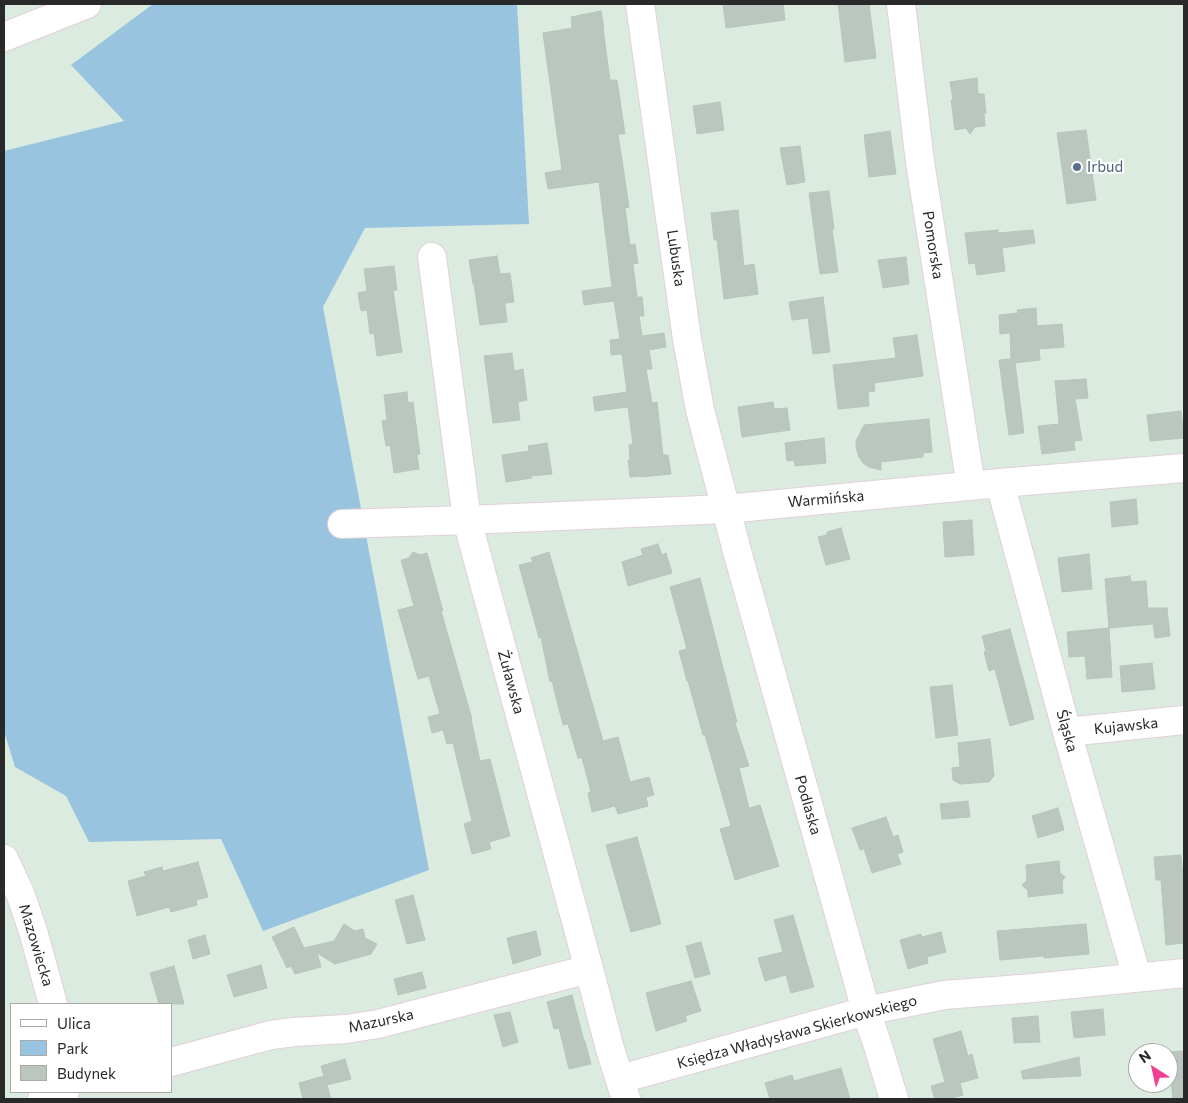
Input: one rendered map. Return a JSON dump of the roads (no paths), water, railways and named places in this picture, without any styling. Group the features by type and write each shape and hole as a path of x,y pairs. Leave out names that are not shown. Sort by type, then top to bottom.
{"street":[{"path":"4,38 86,4"},
{"name":"Lubuska","path":"640,4 688,348 700,410 726,509"},
{"name":"Pomorska","path":"901,4 920,162 971,486"},
{"name":"Żuławska","path":"432,257 467,520 610,1049 623,1089"},
{"name":"Warmińska","path":"342,524 726,509 1184,468"},
{"name":"Śląska","path":"1000,483 1067,732 1137,977"},
{"name":"Podlaska","path":"726,509 866,1011 894,1099"},
{"name":"Kujawska","path":"1067,732 1184,720"},
{"name":"Mazowiecka","path":"4,858 20,893 33,931 53,1003"},
{"name":"Mazurska","path":"172,1062 271,1035 346,1029 378,1024 589,969"},
{"name":"Księdza Władysława Skierkowskiego","path":"623,1089 866,1011 944,995 1184,973"},
{"path":"42,1099 62,1093"}],"place":[{"name":"Irbud","path":"1077,167"}]}
